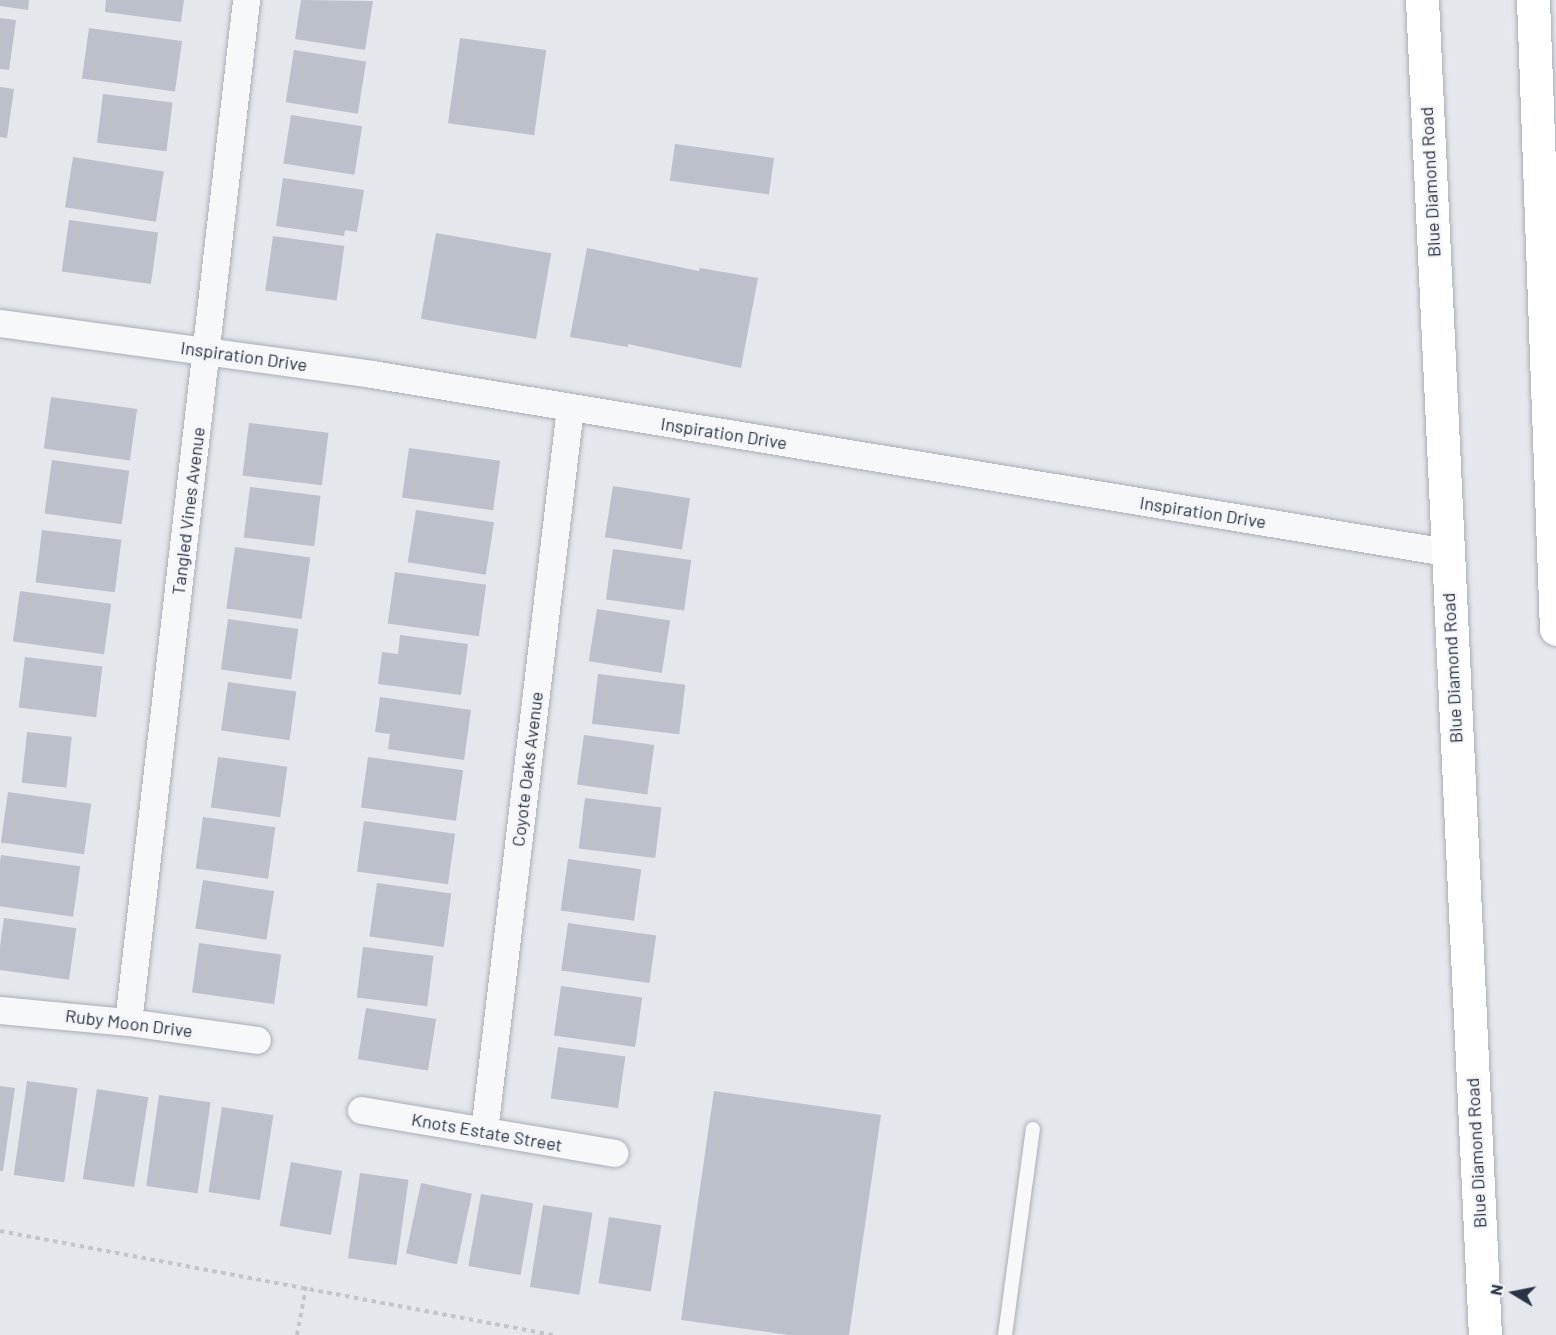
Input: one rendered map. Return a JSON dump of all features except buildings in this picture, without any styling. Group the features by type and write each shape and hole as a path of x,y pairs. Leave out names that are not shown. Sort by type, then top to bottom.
{"highway":[{"name":"Blue Diamond Road","path":"1422,0 1446,552 1485,1335"},
{"path":"1533,0 1556,629"}],"street":[{"name":"Tangled Vines Avenue","path":"128,1022 246,0"},
{"name":"Inspiration Drive","path":"0,323 207,350 1446,552"},
{"name":"Coyote Oaks Avenue","path":"484,1131 570,408"},
{"name":"Ruby Moon Drive","path":"0,1010 128,1022 257,1040"},
{"name":"Knots Estate Street","path":"361,1110 614,1154"}],"lane":[{"path":"1005,1335 1033,1129"}],"path":[{"path":"0,1231 553,1335"},
{"path":"297,1335 306,1287"}]}
